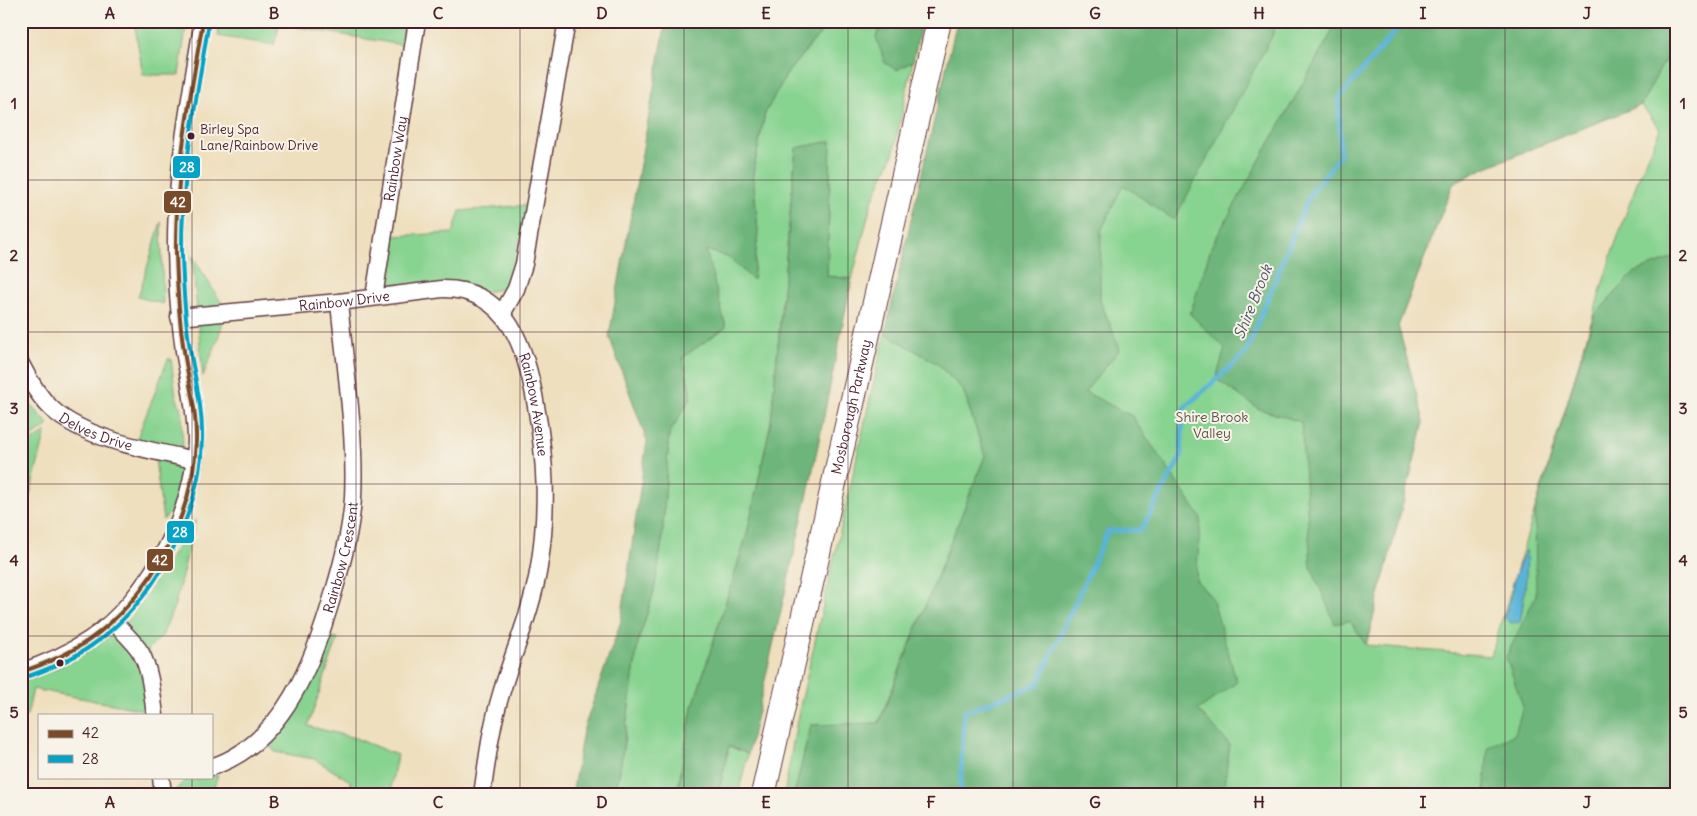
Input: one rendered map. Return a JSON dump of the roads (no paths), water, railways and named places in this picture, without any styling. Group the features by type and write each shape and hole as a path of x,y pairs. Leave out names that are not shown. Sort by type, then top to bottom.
{"highway":[{"name":"Mosborough Parkway","path":"763,795 939,21"}],"street":[{"path":"21,672 64,655 90,639 112,620 138,592 166,548 180,520 192,479 196,439 179,317 176,282 176,240 178,201 202,21"},
{"path":"502,314 516,289 524,264 567,21"},
{"name":"Rainbow Way","path":"374,297 416,22"},
{"name":"Rainbow Drive","path":"179,317 338,302 442,288 456,288 469,291 479,296 502,314"},
{"name":"Rainbow Crescent","path":"212,767 238,756 255,743 290,700 304,677 318,645 338,577 348,530 352,501 353,471 352,434 338,302"},
{"name":"Rainbow Avenue","path":"482,795 489,742 501,694 532,598 546,507 542,437 526,356 520,341 502,314"},
{"name":"Delves Drive","path":"21,364 37,390 52,408 72,424 95,434 134,446 195,460"},
{"path":"112,620 129,637 141,653 149,677 155,714"},
{"path":"161,778 163,795"}],"water":[{"path":"1526,550 1526,577 1520,622 1511,623 1504,617 1512,595 1515,575"}],"waterway":[{"name":"Shire Brook","path":"960,795 964,712 1038,684 1108,531 1141,530 1181,457 1183,409 1246,353 1308,198 1340,155 1339,98 1404,21"}],"place":[{"name":"Birley Spa Lane/Rainbow Drive","path":"191,136"}],"park label":[{"name":"Shire Brook Valley","path":"1212,426"}]}
